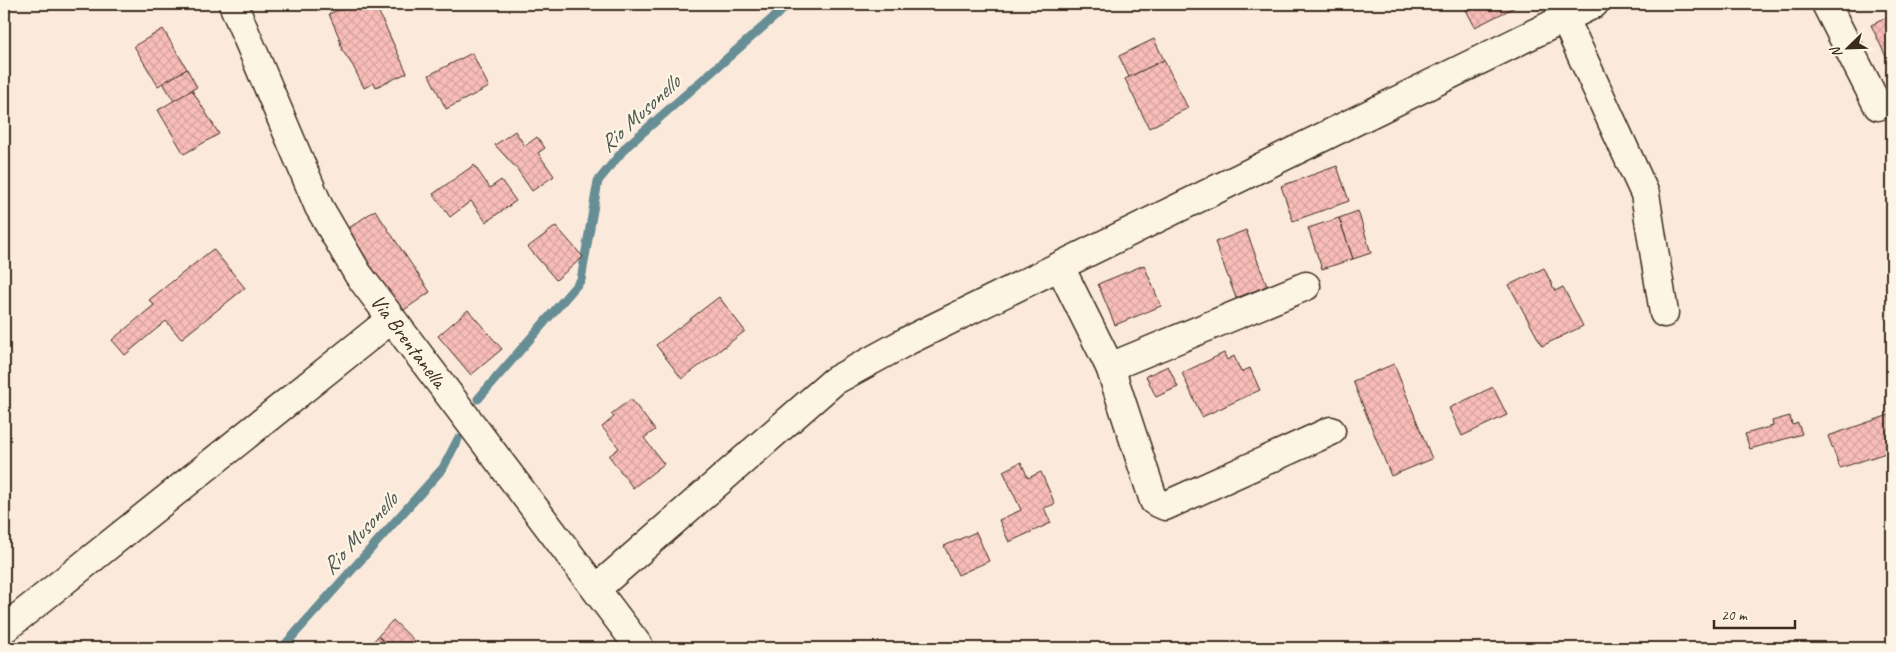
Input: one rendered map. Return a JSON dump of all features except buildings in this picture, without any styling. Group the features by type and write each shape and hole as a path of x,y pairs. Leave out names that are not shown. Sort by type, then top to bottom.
{"street":[{"name":"Via Brentanella","path":"233,4 319,207 358,274 390,320 640,648"},
{"path":"596,589 834,381 909,340 1594,4"},
{"path":"1826,4 1878,106"},
{"path":"1565,18 1645,194 1664,313"},
{"path":"1060,267 1110,368 1154,502 1165,506 1331,431"},
{"path":"1110,368 1306,286"},
{"path":"4,629 390,320"}],"waterway":[{"name":"Rio Musonello","path":"478,399 581,280 598,181 626,147 789,4"},
{"name":"Rio Musonello","path":"282,648 443,468 458,439"}]}
